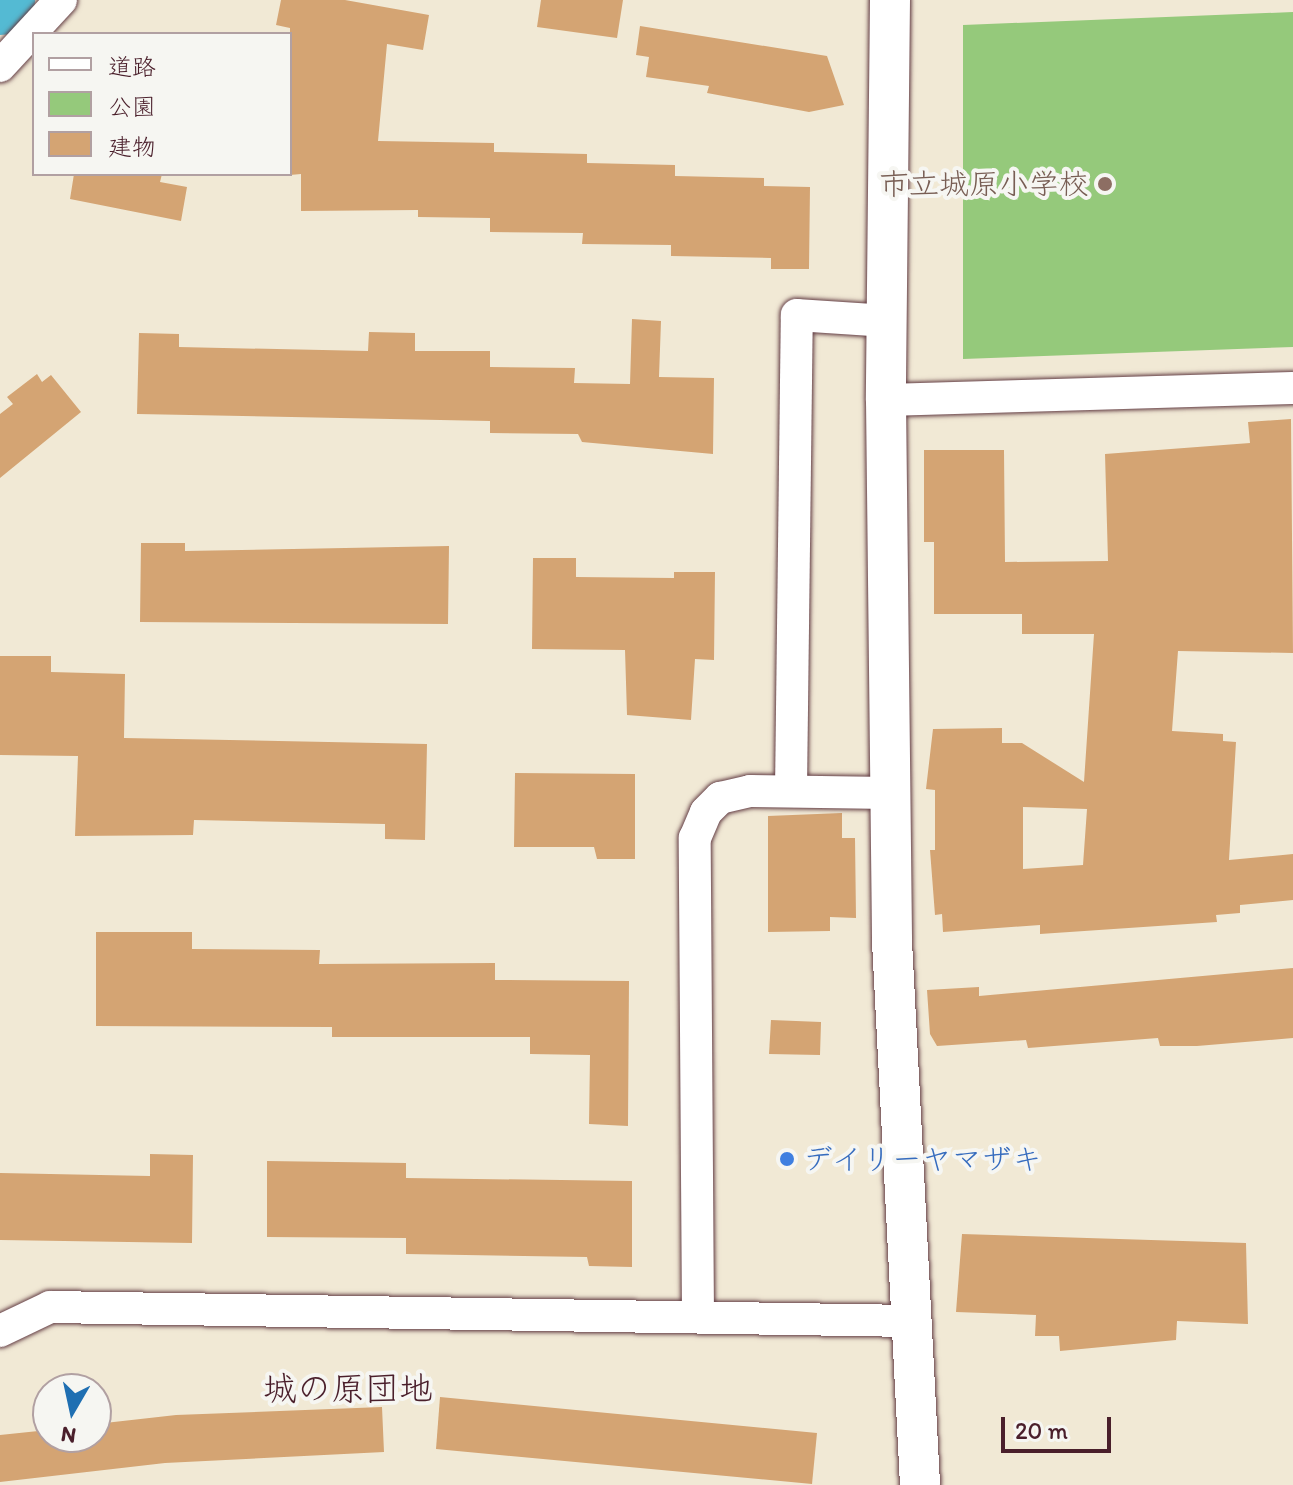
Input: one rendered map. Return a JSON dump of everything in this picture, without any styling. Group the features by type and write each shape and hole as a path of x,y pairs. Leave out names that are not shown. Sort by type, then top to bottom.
{"street":[{"path":"0,66 61,0"},
{"path":"890,0 886,400 892,941 920,1485"},
{"path":"791,791 797,315 887,321"},
{"path":"886,400 1293,388"},
{"path":"698,1317 695,838 706,812 720,798 791,791 890,793"},
{"path":"0,1331 50,1307 913,1321"}],"green space":[{"name":"市立城原小学校","path":"1293,12 1293,347 963,359 963,25"}],"building":[{"path":"281,0 345,0 429,15 423,50 387,44 378,141 494,143 494,152 587,154 587,163 675,165 675,176 764,178 764,186 810,187 809,269 771,269 771,258 671,256 671,245 582,244 583,233 490,232 490,218 418,217 418,210 301,211 301,174 292,175 292,32 290,28 276,25"},
{"path":"541,0 623,0 617,38 537,27"},
{"path":"640,26 827,56 844,105 809,112 707,93 709,86 646,77 649,57 636,55"},
{"path":"74,176 162,176 160,182 187,187 181,221 70,199"},
{"path":"632,319 661,321 659,377 714,378 713,454 582,442 578,434 490,433 490,421 137,414 139,333 179,334 179,347 368,351 369,332 415,333 415,351 490,351 490,367 575,368 574,383 630,384"},
{"path":"37,374 42,382 51,375 81,412 0,478 0,414 13,404 7,397"},
{"path":"1291,419 1293,653 1178,651 1172,731 1223,734 1223,741 1236,742 1229,860 1293,854 1293,900 1240,905 1240,913 1216,915 1217,922 1040,934 1040,925 943,932 942,914 935,915 930,850 935,850 935,790 926,789 933,729 1002,728 1002,743 1022,743 1084,782 1094,634 1022,634 1022,614 934,614 934,542 924,542 924,450 1004,450 1005,562 1108,561 1105,454 1250,443 1248,422","holes":["1023,807 1087,809 1083,865 1023,869"]},
{"path":"141,543 185,543 185,551 449,546 448,624 140,622"},
{"path":"533,558 576,558 576,577 674,578 674,572 715,572 714,660 695,659 691,720 627,715 625,650 532,649"},
{"path":"0,656 51,656 51,672 125,674 124,738 427,744 425,840 385,839 385,824 194,820 193,835 75,836 78,756 0,755"},
{"path":"515,773 635,774 635,859 597,859 594,847 514,847"},
{"path":"842,813 842,838 855,838 856,918 830,917 830,931 768,932 768,816"},
{"path":"96,932 192,932 192,949 320,950 319,964 495,963 495,980 629,981 628,1126 589,1124 590,1055 530,1054 530,1037 332,1037 332,1027 96,1026"},
{"path":"1293,968 1293,1038 1160,1046 1158,1038 1028,1048 1026,1040 937,1046 930,1034 927,990 979,987 979,996"},
{"path":"771,1020 821,1022 820,1055 769,1054"},
{"path":"150,1154 193,1155 192,1243 0,1240 0,1173 150,1176"},
{"path":"267,1161 406,1163 406,1178 632,1181 632,1267 589,1266 587,1257 406,1254 406,1238 267,1237"},
{"path":"962,1234 1246,1243 1248,1324 1177,1321 1176,1340 1060,1351 1059,1336 1035,1336 1036,1315 956,1312"},
{"path":"440,1397 817,1433 812,1484 436,1449"},
{"path":"382,1407 384,1452 165,1463 0,1482 0,1435 32,1432 32,1453 112,1453 112,1422 176,1415"}],"place":[{"name":"市立城原小学校","path":"1105,184"},
{"name":"デイリーヤマザキ","path":"787,1159"}],"district":[{"name":"城の原団地","path":"348,1389"}]}
